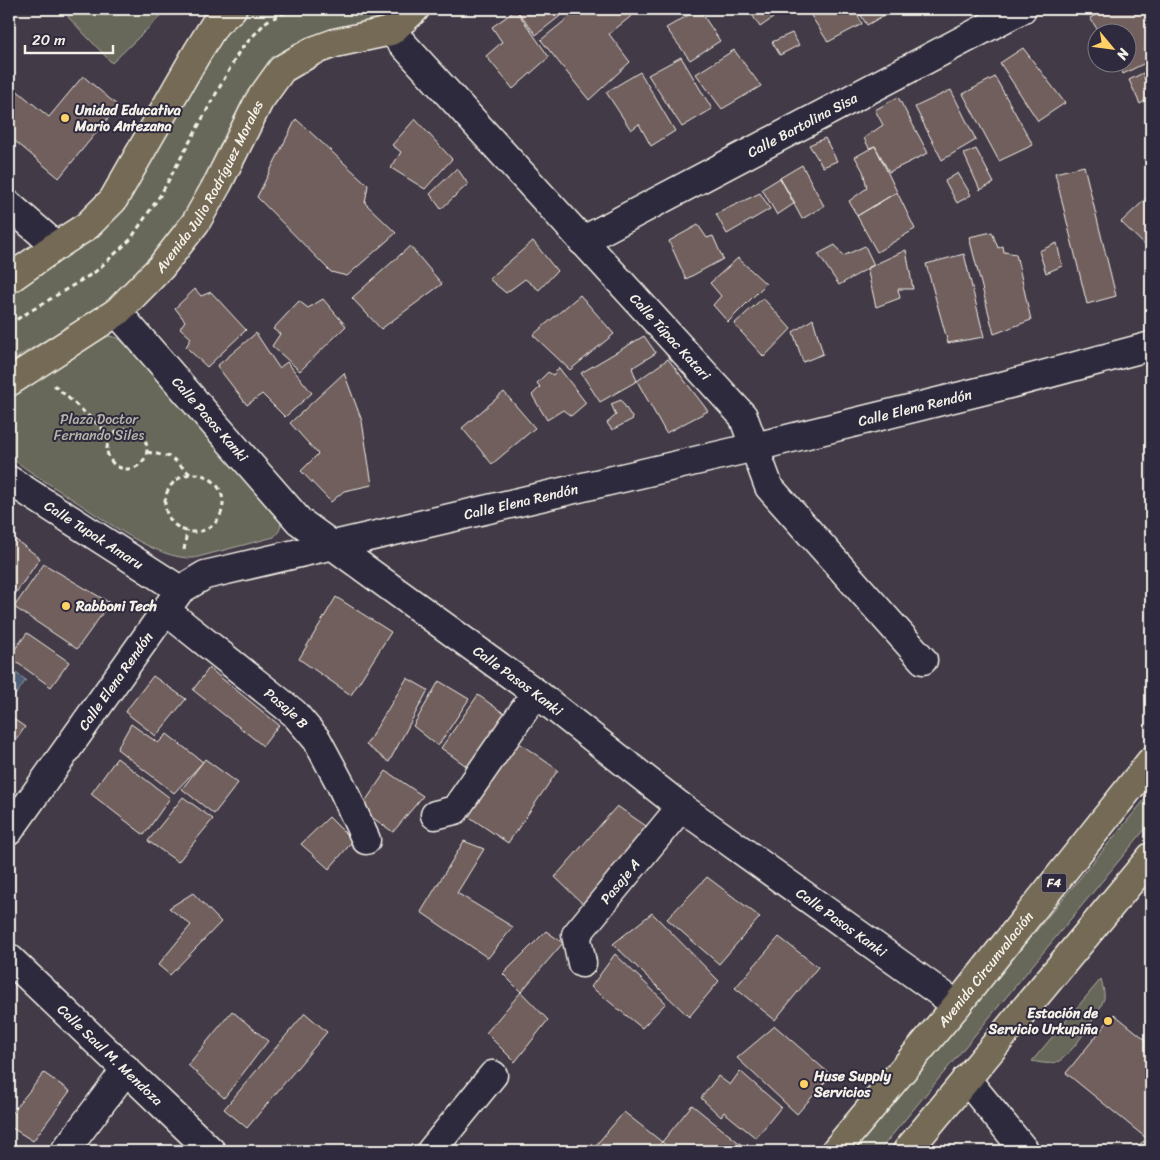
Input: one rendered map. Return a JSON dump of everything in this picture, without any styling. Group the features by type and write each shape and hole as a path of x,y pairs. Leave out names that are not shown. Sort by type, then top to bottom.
{"main road":[{"path":"9,279 87,226 113,200 215,24 232,9"},
{"name":"Avenida Julio Rodríguez Morales","path":"9,382 117,312 161,267 196,222 259,101 282,69 313,51 336,43 390,31 415,9"},
{"name":"Avenida Circunvalación","path":"835,1151 958,1005 1151,761"},
{"path":"907,1151 1151,857"}],"street":[{"name":"Calle Bartolina Sisa","path":"582,242 1022,9"},
{"name":"Calle Túpac Katari","path":"390,31 743,416 769,487 923,660"},
{"path":"9,205 56,246"},
{"name":"Calle Pasos Kanki","path":"117,312 300,521 536,694 681,807 958,1005"},
{"name":"Calle Elena Rendón","path":"9,830 173,600 205,575 755,447 1002,386 1151,346"},
{"name":"Calle Tupak Amaru","path":"9,480 173,600"},
{"name":"Pasaje B","path":"173,600 294,713 318,740 366,840"},
{"path":"435,815 455,810 536,694"},
{"name":"Pasaje A","path":"582,963 576,935 681,807"},
{"name":"Calle Saul M. Mendoza","path":"9,958 211,1151"},
{"path":"65,1151 125,1068"},
{"path":"431,1151 493,1075"},
{"path":"966,1080 1025,1151"}],"path":[{"path":"54,384 111,436"},
{"path":"123,430 136,431 145,440 147,452 142,463 130,470 116,467 108,456 106,449 111,436 123,430"},
{"path":"147,452 171,457 190,474"},
{"path":"190,474 200,474 208,477 220,490 223,498 220,516 206,529 197,532 187,531 178,527 170,520 166,511 165,501 172,483 180,477 190,474"},
{"path":"184,550 187,531"}],"green space":[{"path":"76,9 168,9 112,63 68,17"},
{"path":"253,9 393,9 364,24 304,40 278,57 262,74 178,230 142,272 105,304 9,362 9,292 86,242 232,25"},
{"name":"Plaza Doctor Fernando Siles","path":"109,336 118,338 127,346 276,513 281,525 274,537 194,558 179,557 163,552 131,537 9,456 9,395 99,340"},
{"path":"1151,792 1151,822 879,1151 854,1151"},
{"path":"1101,979 1104,991 1102,1004 1085,1032 1071,1050 1056,1062 1032,1061"}],"water":[{"path":"9,668 26,680 14,697 9,693"}],"building":[{"path":"516,9 569,9 536,35"},
{"path":"579,9 640,9 609,34 630,62 589,100 541,40"},
{"path":"699,9 720,41 690,60 666,28"},
{"path":"758,9 767,9 773,18 760,27 751,13"},
{"path":"813,9 855,9 862,24 828,42 808,11"},
{"path":"857,9 895,9 867,25"},
{"path":"1106,9 1148,9 1151,14 1151,60 1138,66 1138,22 1093,22 1090,18"},
{"path":"516,10 549,57 513,89 486,56 502,42 492,27"},
{"path":"792,33 799,45 780,55 772,42"},
{"path":"1023,48 1065,103 1038,121 1000,63"},
{"path":"734,50 761,86 722,109 696,74"},
{"path":"681,57 712,109 682,127 648,75"},
{"path":"640,72 675,131 651,146 639,124 631,130 606,92"},
{"path":"1143,73 1151,97 1140,104 1129,80"},
{"path":"83,76 118,106 59,178 9,136 9,84 49,117"},
{"path":"995,77 1033,145 999,161 963,94"},
{"path":"951,90 976,140 942,160 915,107"},
{"path":"898,97 928,153 889,172 875,146 869,148 864,138 883,125 875,110"},
{"path":"296,119 368,185 365,203 396,233 347,276 331,272 257,197"},
{"path":"415,119 452,159 425,189 391,168 401,152 392,145"},
{"path":"825,138 837,161 823,167 809,145"},
{"path":"875,146 897,192 857,216 849,201 867,188 863,171 855,157"},
{"path":"976,149 994,183 980,190 964,154"},
{"path":"802,165 824,206 802,219 780,178"},
{"path":"1084,166 1116,296 1087,304 1055,173"},
{"path":"457,168 468,184 441,209 430,194"},
{"path":"958,173 971,195 957,203 945,181"},
{"path":"780,178 795,203 777,215 762,189"},
{"path":"897,192 915,229 877,252 857,216"},
{"path":"760,193 770,209 727,234 716,214"},
{"path":"1151,194 1151,251 1121,222"},
{"path":"698,225 707,238 713,236 723,259 686,279 669,241"},
{"path":"992,232 998,248 1003,246 1004,252 1016,254 1031,320 994,334 969,237"},
{"path":"533,241 557,271 539,290 525,279 506,293 489,279"},
{"path":"1057,243 1062,266 1046,273 1039,251"},
{"path":"835,245 843,256 865,246 874,265 839,285 818,254"},
{"path":"410,246 442,284 381,329 352,298"},
{"path":"906,250 913,289 898,289 900,298 876,307 867,268"},
{"path":"964,254 984,337 948,343 926,264"},
{"path":"738,258 766,284 728,322 713,305 721,296 710,283"},
{"path":"195,289 201,296 211,292 246,330 207,367 186,347 191,338 180,328 185,321 175,308"},
{"path":"580,295 614,334 570,370 533,335"},
{"path":"763,298 791,329 764,357 734,324"},
{"path":"323,299 346,326 300,371 272,346 280,334 273,329 299,301 308,308"},
{"path":"813,319 823,354 803,362 793,332"},
{"path":"256,333 279,368 287,362 312,393 285,417 262,394 247,405 217,366"},
{"path":"644,336 656,353 632,368 637,381 600,402 581,373"},
{"path":"668,359 708,411 666,433 637,381"},
{"path":"559,368 586,403 571,416 563,410 547,420 532,395 540,387 537,383 548,372 553,375"},
{"path":"344,373 362,421 372,485 344,491 331,502 301,471 318,454 290,423"},
{"path":"504,392 535,428 492,464 462,428"},
{"path":"621,400 633,419 612,430 607,423 616,415 611,404"},
{"path":"9,535 40,558 9,603"},
{"path":"44,564 110,603 77,649 14,607"},
{"path":"336,597 391,632 351,695 299,659"},
{"path":"27,633 69,662 51,687 9,657"},
{"path":"209,668 279,725 263,746 193,690"},
{"path":"153,676 186,699 156,736 125,712"},
{"path":"407,678 428,690 389,762 366,745"},
{"path":"439,681 469,699 438,746 413,726"},
{"path":"478,695 509,717 472,770 441,748"},
{"path":"9,716 25,727 9,750"},
{"path":"131,724 158,743 167,734 203,762 174,793 117,749"},
{"path":"515,740 558,770 508,843 465,814"},
{"path":"117,758 170,798 144,835 91,794"},
{"path":"205,759 238,783 214,814 182,789"},
{"path":"386,771 423,796 393,832 360,809"},
{"path":"183,797 213,819 178,862 148,841"},
{"path":"617,806 649,828 585,906 555,877"},
{"path":"329,817 353,841 329,869 301,844"},
{"path":"464,841 484,849 457,893 513,927 488,958 421,912"},
{"path":"707,877 760,917 719,964 667,919"},
{"path":"193,893 221,922 170,975 158,965 191,925 169,908"},
{"path":"652,913 719,981 689,1017 613,944"},
{"path":"546,931 563,943 521,992 503,974"},
{"path":"779,937 818,967 775,1020 735,988"},
{"path":"615,954 666,1003 642,1028 591,987"},
{"path":"521,992 548,1020 515,1062 486,1033"},
{"path":"232,1011 268,1041 224,1098 188,1065"},
{"path":"305,1013 327,1032 247,1128 224,1109"},
{"path":"1114,1014 1151,1044 1151,1142 1066,1073"},
{"path":"775,1026 831,1075 797,1114 737,1058"},
{"path":"740,1071 781,1107 756,1138 724,1112 721,1117 701,1098 718,1076 730,1085"},
{"path":"44,1073 70,1091 33,1141 9,1126 9,1116"},
{"path":"692,1105 748,1150 673,1151 662,1142"},
{"path":"624,1112 662,1142 653,1151 591,1151"},
{"path":"1144,1141 1151,1151 1131,1151"}],"place":[{"name":"Unidad Educativa Mario Antezana","path":"65,118"},
{"name":"Rabboni Tech","path":"66,606"},
{"name":"Estación de Servicio Urkupiña","path":"1108,1021"},
{"name":"Huse Supply Servicios","path":"804,1084"}]}
